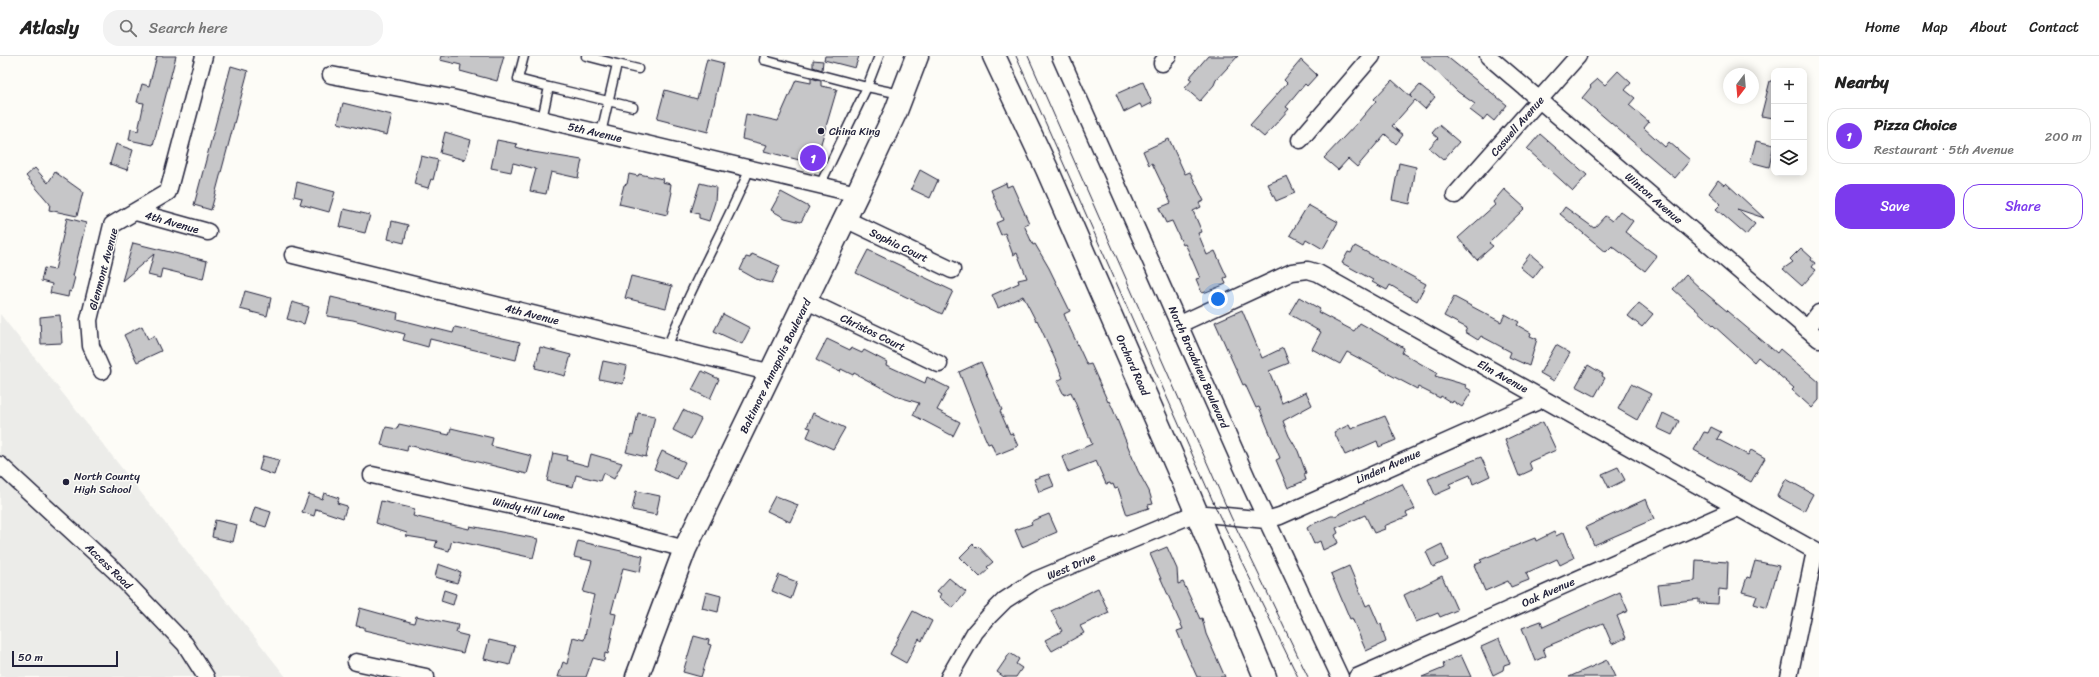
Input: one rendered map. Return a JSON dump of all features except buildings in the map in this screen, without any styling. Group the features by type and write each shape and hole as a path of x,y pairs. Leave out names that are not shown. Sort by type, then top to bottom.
{"main road":[{"name":"Baltimore Annapolis Boulevard","path":"637,677 685,549 807,301 903,94 917,56"},
{"name":"Orchard Road","path":"994,56 1024,117 1196,513 1265,677"}],"street":[{"name":"Glenmont Avenue","path":"102,371 91,346 89,320 112,225 168,192 204,56"},
{"name":"North Broadview Boulevard","path":"1060,56 1266,520 1340,677"},
{"path":"1300,140 1372,56"},
{"name":"Winton Avenue","path":"1488,56 1813,334"},
{"name":"Caswell Avenue","path":"1455,195 1578,56"},
{"name":"5th Avenue","path":"331,75 452,98 857,194"},
{"name":"4th Avenue","path":"136,212 208,232"},
{"name":"Sophia Court","path":"845,219 952,270"},
{"name":"4th Avenue","path":"293,255 772,373"},
{"name":"Elm Avenue","path":"1180,324 1271,280 1300,269 1308,270 1327,277 1817,552"},
{"name":"Christos Court","path":"807,301 939,364"},
{"path":"1813,334 1819,313"},
{"name":"Linden Avenue","path":"1231,517 1266,520 1543,399"},
{"name":"Access Road","path":"0,465 114,570 185,644 206,677"},
{"name":"Windy Hill Lane","path":"372,474 585,522 685,549"},
{"name":"Oak Avenue","path":"1357,677 1738,508"},
{"name":"West Drive","path":"949,677 975,632 1000,605 1036,580 1196,513 1231,517"},
{"path":"1789,677 1817,552"},
{"path":"356,662 426,677"}],"lane":[{"path":"524,56 518,79 633,107"},
{"path":"586,56 638,69"},
{"path":"765,56 764,60 867,87 903,94"},
{"path":"820,185 867,87 879,56"},
{"path":"601,133 617,64"},
{"path":"542,119 549,87"},
{"path":"667,348 679,315 715,246 750,168"}],"shaded area":[{"name":"North County High School","path":"0,314 98,438 286,677 0,677"}],"tram line":[{"path":"1016,56 1219,515 1298,677"},
{"path":"1028,56 1231,517 1308,677"}],"place":[{"name":"China King","path":"821,131"},
{"name":"Pizza Choice","path":"813,158"},
{"name":"North County High School","path":"66,482"}]}
